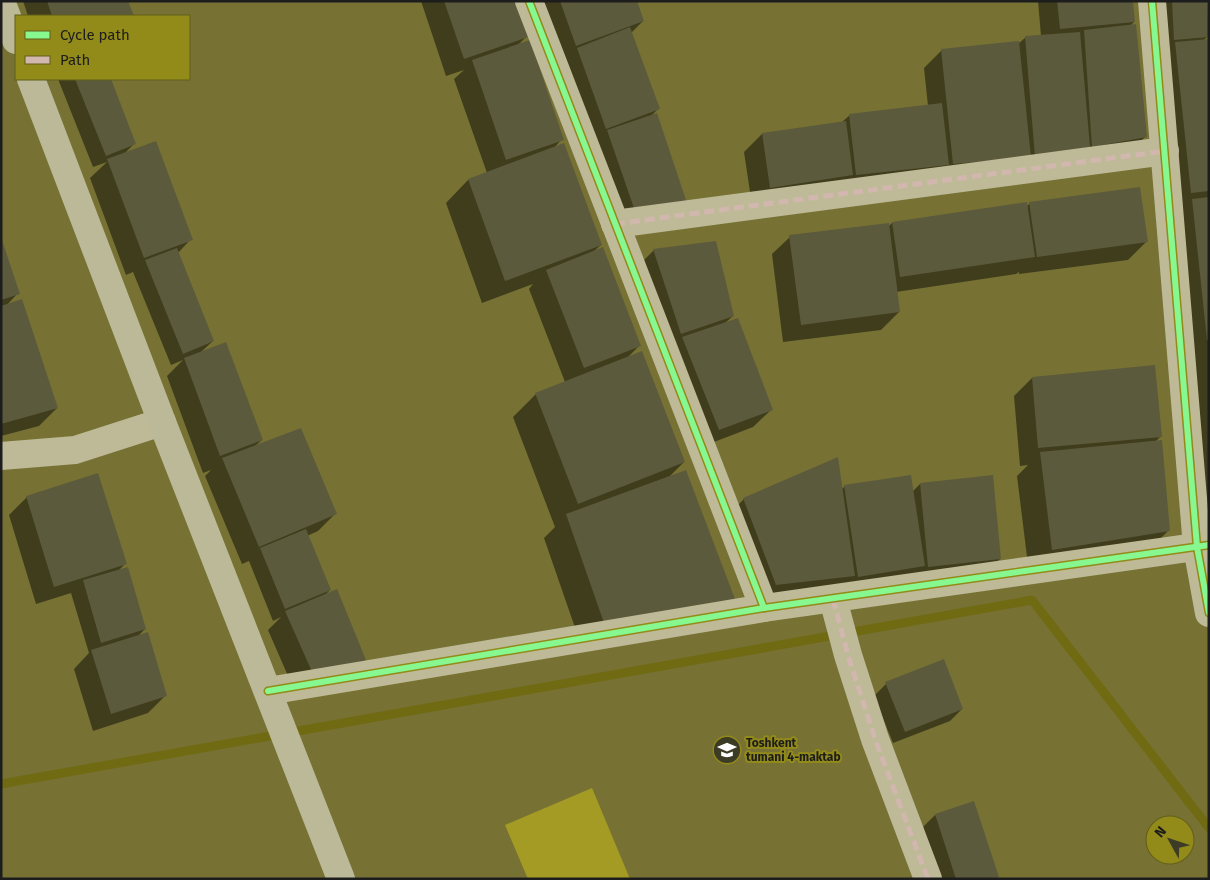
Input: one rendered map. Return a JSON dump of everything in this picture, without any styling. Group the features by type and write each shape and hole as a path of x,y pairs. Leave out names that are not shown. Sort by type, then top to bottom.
{"main road":[{"path":"1,1 15,37"},
{"path":"31,80 162,422 341,879"}],"street":[{"path":"529,1 764,608"},
{"path":"1152,1 1209,613"},
{"path":"615,224 1165,151"},
{"path":"1,456 75,450 162,422"},
{"path":"268,691 764,608 837,610 1203,546"},
{"path":"837,610 848,655 875,738 928,879"}],"shaded area":[{"path":"592,788 630,879 528,879 505,825"}],"building":[{"path":"47,1 128,1 134,15 52,15"},
{"path":"444,1 515,1 528,37 464,59"},
{"path":"560,1 637,1 644,21 576,46"},
{"path":"1057,1 1133,1 1135,22 1060,29"},
{"path":"1172,1 1207,1 1209,37 1174,40"},
{"path":"1136,24 1147,137 1092,147 1084,30"},
{"path":"630,27 660,109 606,129 577,48"},
{"path":"1080,32 1090,147 1035,157 1025,36"},
{"path":"1209,39 1209,191 1191,193 1175,42"},
{"path":"530,40 564,140 506,160 472,60"},
{"path":"1019,41 1031,157 953,164 941,49"},
{"path":"75,80 111,80 136,144 106,156"},
{"path":"942,103 949,165 856,175 849,114"},
{"path":"657,113 689,209 636,214 607,130"},
{"path":"846,121 853,175 770,188 762,133"},
{"path":"156,141 193,240 144,258 107,159"},
{"path":"564,143 602,245 505,281 468,179"},
{"path":"1140,187 1148,242 1037,257 1029,202"},
{"path":"1209,197 1209,340 1207,340 1192,199"},
{"path":"1027,202 1035,257 900,277 892,222"},
{"path":"889,223 900,312 801,325 789,235"},
{"path":"1,237 20,294 1,300"},
{"path":"716,241 734,316 681,334 653,249"},
{"path":"603,247 641,346 584,368 546,270"},
{"path":"177,248 214,341 183,354 145,260"},
{"path":"22,299 58,408 1,424 1,306"},
{"path":"738,318 773,410 719,430 682,337"},
{"path":"226,342 263,440 220,456 184,358"},
{"path":"642,351 685,462 578,504 535,393"},
{"path":"1155,365 1162,437 1038,448 1032,377"},
{"path":"301,428 337,514 259,547 222,458"},
{"path":"1162,440 1170,531 1052,550 1040,452"},
{"path":"838,457 855,576 776,585 743,498"},
{"path":"686,470 735,599 604,623 566,514"},
{"path":"98,473 127,564 54,587 26,496"},
{"path":"911,475 925,566 858,577 844,485"},
{"path":"993,475 1001,559 928,567 920,483"},
{"path":"306,529 331,590 285,609 260,548"},
{"path":"128,567 146,629 101,643 83,580"},
{"path":"337,589 366,660 313,674 285,611"},
{"path":"148,632 167,696 111,714 91,650"},
{"path":"944,659 963,709 905,732 885,682"},
{"path":"974,801 999,877 993,879 956,879 935,814"}],"waterway":[{"path":"1,784 1032,600 1209,828"}],"marked path":[{"path":"615,224 1165,151"},
{"path":"833,599 848,655 875,739 928,879"}],"cycle path":[{"path":"529,1 764,608"},
{"path":"1152,1 1197,547 1209,613"},
{"path":"268,691 764,608 1209,545"}],"place":[{"name":"Toshkent tumani 4-maktab","path":"727,750"}]}
